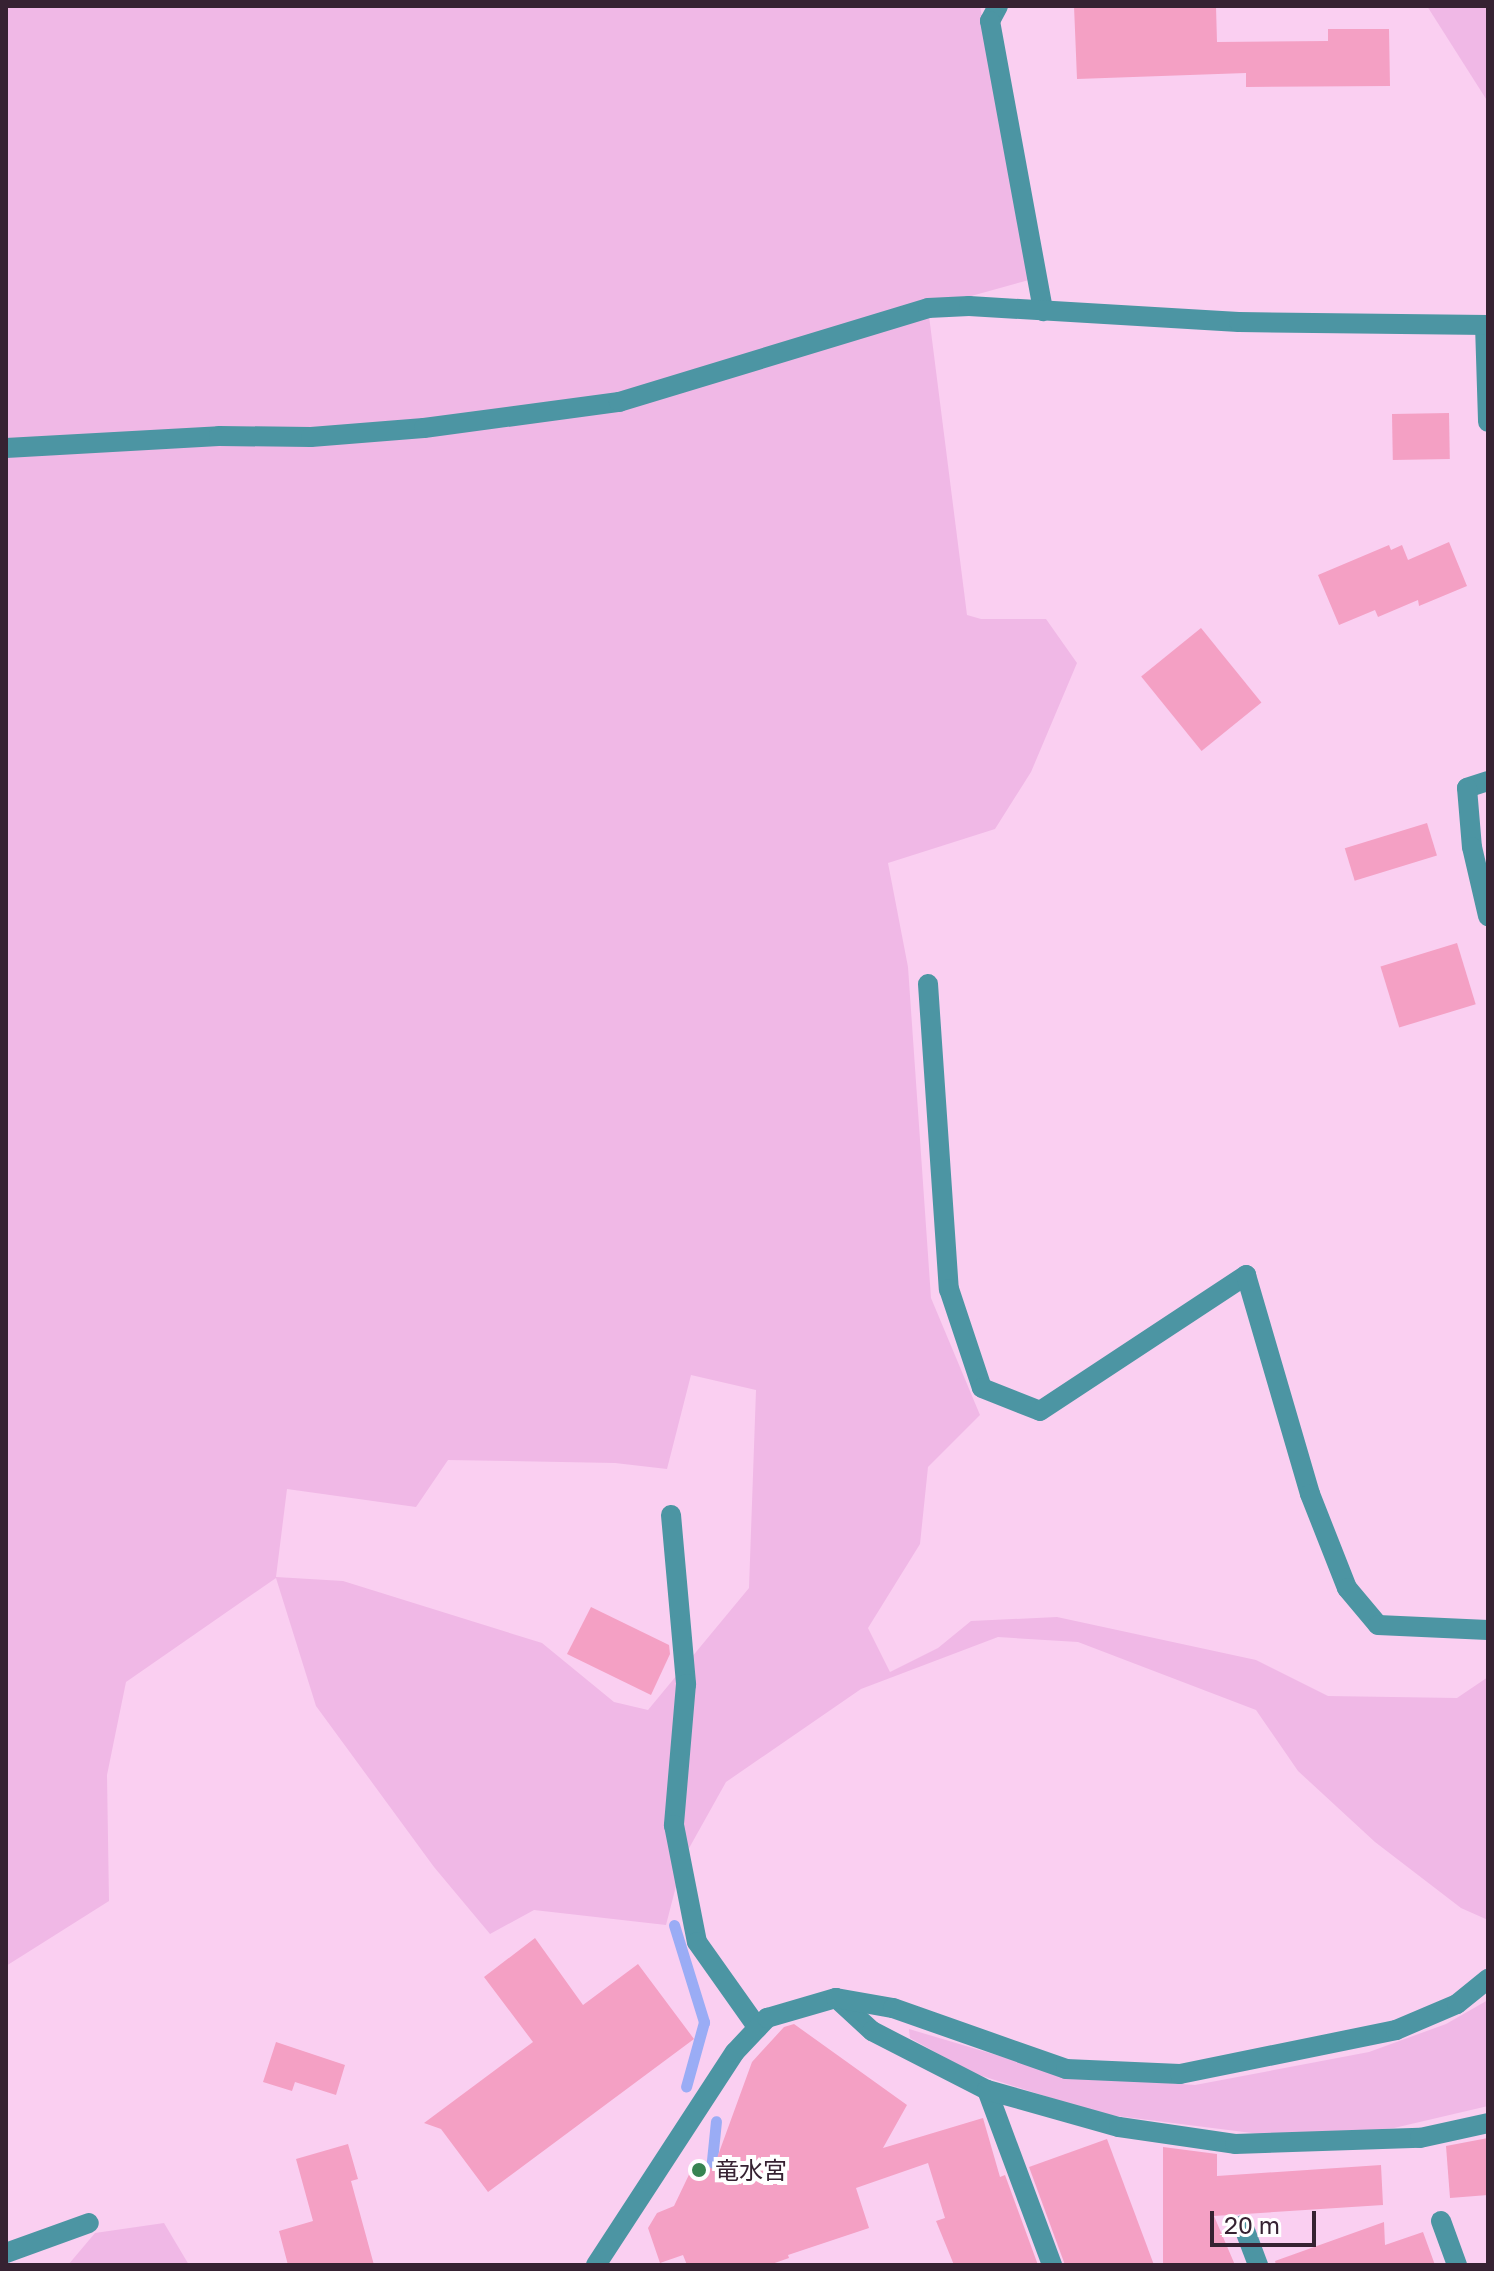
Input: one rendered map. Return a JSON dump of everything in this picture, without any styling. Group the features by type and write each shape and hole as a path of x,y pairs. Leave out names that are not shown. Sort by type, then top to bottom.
{"street":[{"path":"998,6 990,21 1043,311"},
{"path":"6,448 219,436 311,437 452,425 619,402 928,308 1239,322 1487,325 1488,422"},
{"path":"1488,781 1467,788 1472,847 1488,916"},
{"path":"928,984 949,1289 982,1388 1040,1411 1246,1275 1310,1494 1347,1588 1378,1625 1488,1630"},
{"path":"671,1515 686,1684 674,1825 697,1942 758,2028"},
{"path":"596,2265 735,2052 767,2018 836,1998 893,2008 1066,2069 1180,2074 1396,2030 1457,2004 1488,1979"},
{"path":"836,1998 872,2031 987,2090 1119,2127 1235,2144 1420,2138 1488,2123"},
{"path":"987,2090 1052,2265"},
{"path":"1441,2221 1457,2265"},
{"path":"6,2253 89,2223"},
{"path":"1243,2225 1258,2265"}],"shaded area":[{"path":"6,6 980,6 1029,280 928,308 967,615 981,619 1046,619 1077,663 1031,772 995,829 888,863 908,967 931,1298 980,1415 928,1467 920,1544 868,1628 890,1672 938,1648 971,1621 1057,1617 1256,1660 1328,1696 1457,1698 1488,1677 1488,1920 1461,1908 1375,1842 1298,1771 1256,1710 1078,1642 998,1637 861,1689 726,1782 683,1859 666,1925 534,1910 490,1934 434,1867 316,1706 276,1578 126,1682 107,1775 109,1901 6,1966","holes":["691,1375 756,1390 749,1588 648,1710 614,1702 542,1643 343,1581 276,1577 287,1489 416,1507 448,1460 615,1463 667,1469"]},
{"path":"1427,6 1488,6 1488,102"},
{"path":"1488,2000 1488,2106 1394,2128 1285,2137 1101,2114 973,2073 910,2038 909,2029 1063,2075 1195,2085 1369,2052 1446,2024"},
{"path":"164,2223 189,2265 68,2265 95,2233"}],"building":[{"path":"1074,6 1216,6 1217,42 1328,41 1328,29 1389,29 1390,86 1246,87 1246,73 1077,79"},
{"path":"1449,413 1450,459 1393,460 1392,414"},
{"path":"1449,542 1467,586 1419,606 1418,600 1378,617 1375,610 1339,625 1318,575 1389,545 1391,550 1402,545 1408,560"},
{"path":"1201,628 1261,703 1202,751 1141,676"},
{"path":"1427,823 1437,856 1355,881 1345,848"},
{"path":"1457,943 1476,1004 1399,1028 1380,966"},
{"path":"591,1607 669,1645 670,1654 651,1695 567,1654"},
{"path":"535,1938 583,2005 638,1964 694,2039 488,2192 441,2129 424,2123 533,2042 484,1977"},
{"path":"794,2024 907,2105 883,2148 983,2118 1000,2177 1005,2175 1038,2265 954,2265 936,2221 945,2218 928,2163 856,2188 869,2228 788,2255 789,2258 769,2265 687,2265 683,2255 660,2263 648,2228 657,2213 674,2206 696,2160 713,2169 752,2062 784,2027"},
{"path":"276,2042 345,2065 336,2095 295,2082 292,2091 263,2082"},
{"path":"1488,2138 1488,2195 1450,2198 1446,2146"},
{"path":"1107,2139 1154,2265 1065,2265 1029,2167"},
{"path":"348,2144 358,2179 351,2181 374,2265 288,2265 279,2231 313,2221 296,2159"},
{"path":"1163,2147 1217,2154 1217,2176 1381,2165 1383,2205 1214,2216 1235,2265 1163,2265"},
{"path":"1384,2222 1385,2245 1423,2232 1435,2265 1276,2265 1275,2261"}],"waterway":[{"path":"674,1925 704,2022 686,2087"},
{"path":"710,2180 716,2121"}],"place":[{"name":"竜水宮","path":"699,2170"}]}
